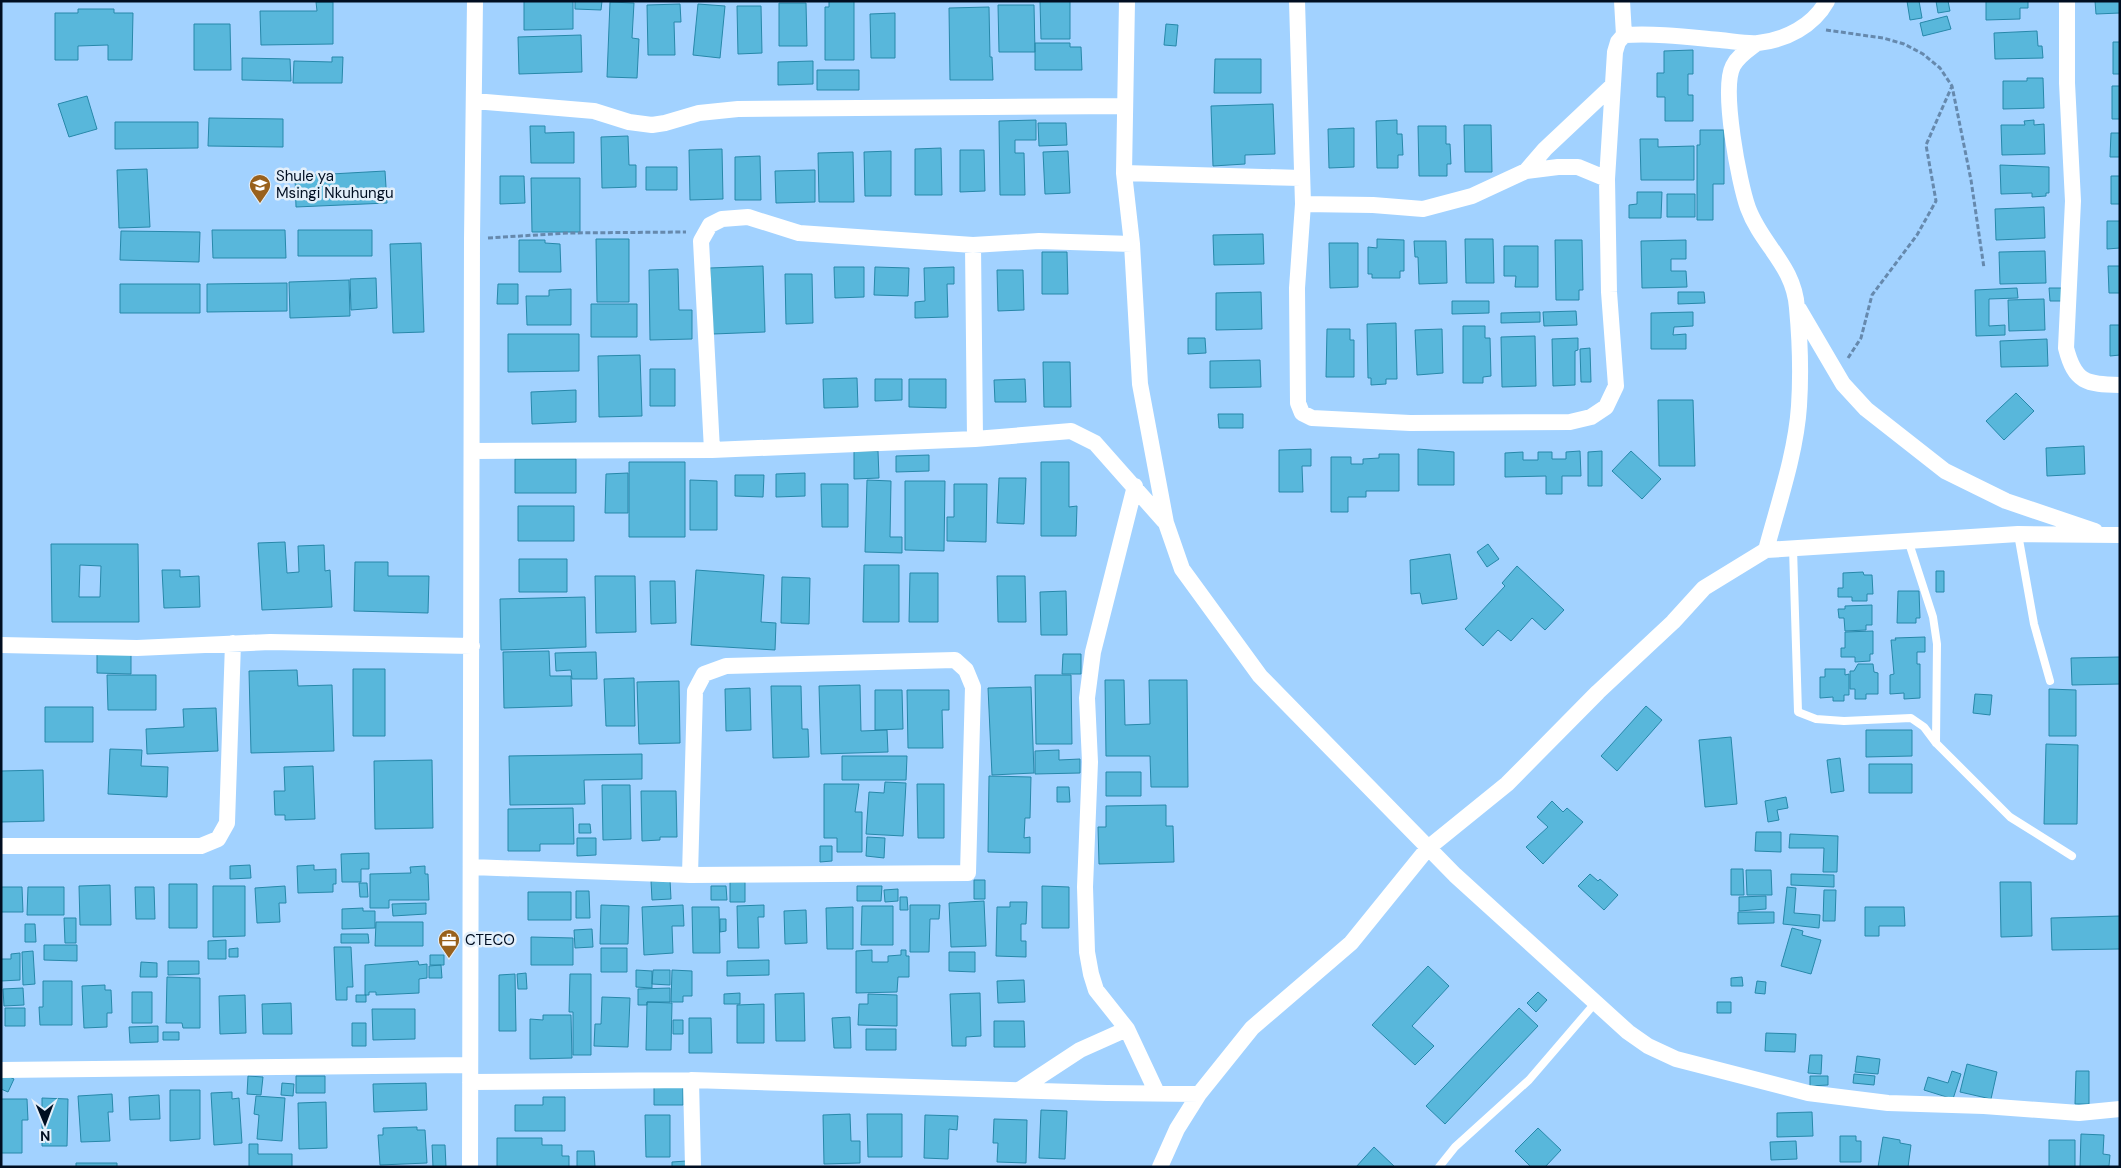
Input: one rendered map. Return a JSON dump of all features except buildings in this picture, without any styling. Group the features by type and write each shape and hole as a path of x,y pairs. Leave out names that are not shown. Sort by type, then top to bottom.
{"street":[{"path":"470,1167 472,239 475,1"},
{"path":"1127,1 1124,173 1132,244 1140,384 1166,523 1182,569 1260,676 1428,848 1628,1032 1648,1046 1676,1059 1808,1093 1888,1104 1984,1106 2078,1113 2120,1109"},
{"path":"1297,1 1303,204 1297,288 1298,403 1302,414 1312,418 1410,423 1570,422 1591,416 1606,407 1614,394 1616,386 1609,292 1607,179 1615,52 1618,42 1624,35 1622,1"},
{"path":"1624,35 1647,34 1757,43 1788,35 1806,27 1820,13 1827,1"},
{"path":"2067,1 2067,83 2073,201 2066,348 2071,369 2091,384 2120,385"},
{"path":"1757,43 1742,54 1732,67 1729,82 1737,162 1748,208 1763,239 1786,268 1797,306 1836,373 1866,410 1945,471 2006,500 2114,535"},
{"path":"1526,171 1545,149 1613,85"},
{"path":"474,101 594,112 629,122 652,125 666,123 699,112 738,109 1125,106"},
{"path":"1303,204 1423,208 1472,196 1526,171 1578,167 1607,179"},
{"path":"1124,173 1301,178"},
{"path":"712,450 701,241 704,232 710,226 722,220 748,217 799,233 973,245 1039,241 1132,244"},
{"path":"973,245 975,439"},
{"path":"1766,550 1783,487 1800,407 1797,306"},
{"path":"473,451 712,450 975,439 1071,431 1095,442 1166,523"},
{"path":"1135,486 1093,652 1087,698 1090,762 1086,887 1087,952 1090,974 1096,990 1127,1029 1157,1093"},
{"path":"1160,1167 1177,1129 1199,1094 1252,1028 1351,943 1428,848 1507,784 1598,692 1673,622 1704,588 1766,550 2018,534 2114,535"},
{"path":"1,645 137,648 270,642 472,646"},
{"path":"1,846 201,846 218,839 227,823 233,643"},
{"path":"471,867 690,875 968,873 973,687 966,670 955,660 726,666 704,674 695,691 690,875"},
{"path":"1019,1090 1080,1050 1127,1029"},
{"path":"1,1070 470,1064"},
{"path":"470,1082 690,1080 1199,1094"},
{"path":"690,1080 693,1167"}],"lane":[{"path":"2018,534 2034,624 2050,681"},
{"path":"1908,540 1933,617 1937,644 1936,743"},
{"path":"1793,548 1798,712 1816,719 1844,721 1911,718 1924,727 1936,743 2010,817 2072,856"},
{"path":"1439,1167 1455,1147 1529,1080 1596,1002"}],"path":[{"path":"1806,27 1883,38 1904,44 1923,54 1940,68 1952,86 1971,180 1984,268"},
{"path":"1836,373 1861,338 1872,295 1917,235 1936,201 1926,145 1952,86"},
{"path":"472,239 568,233 704,232"}],"place":[{"name":"Shule ya Msingi Nkuhungu","path":"260,204"},
{"name":"CTECO","path":"449,959"}]}
